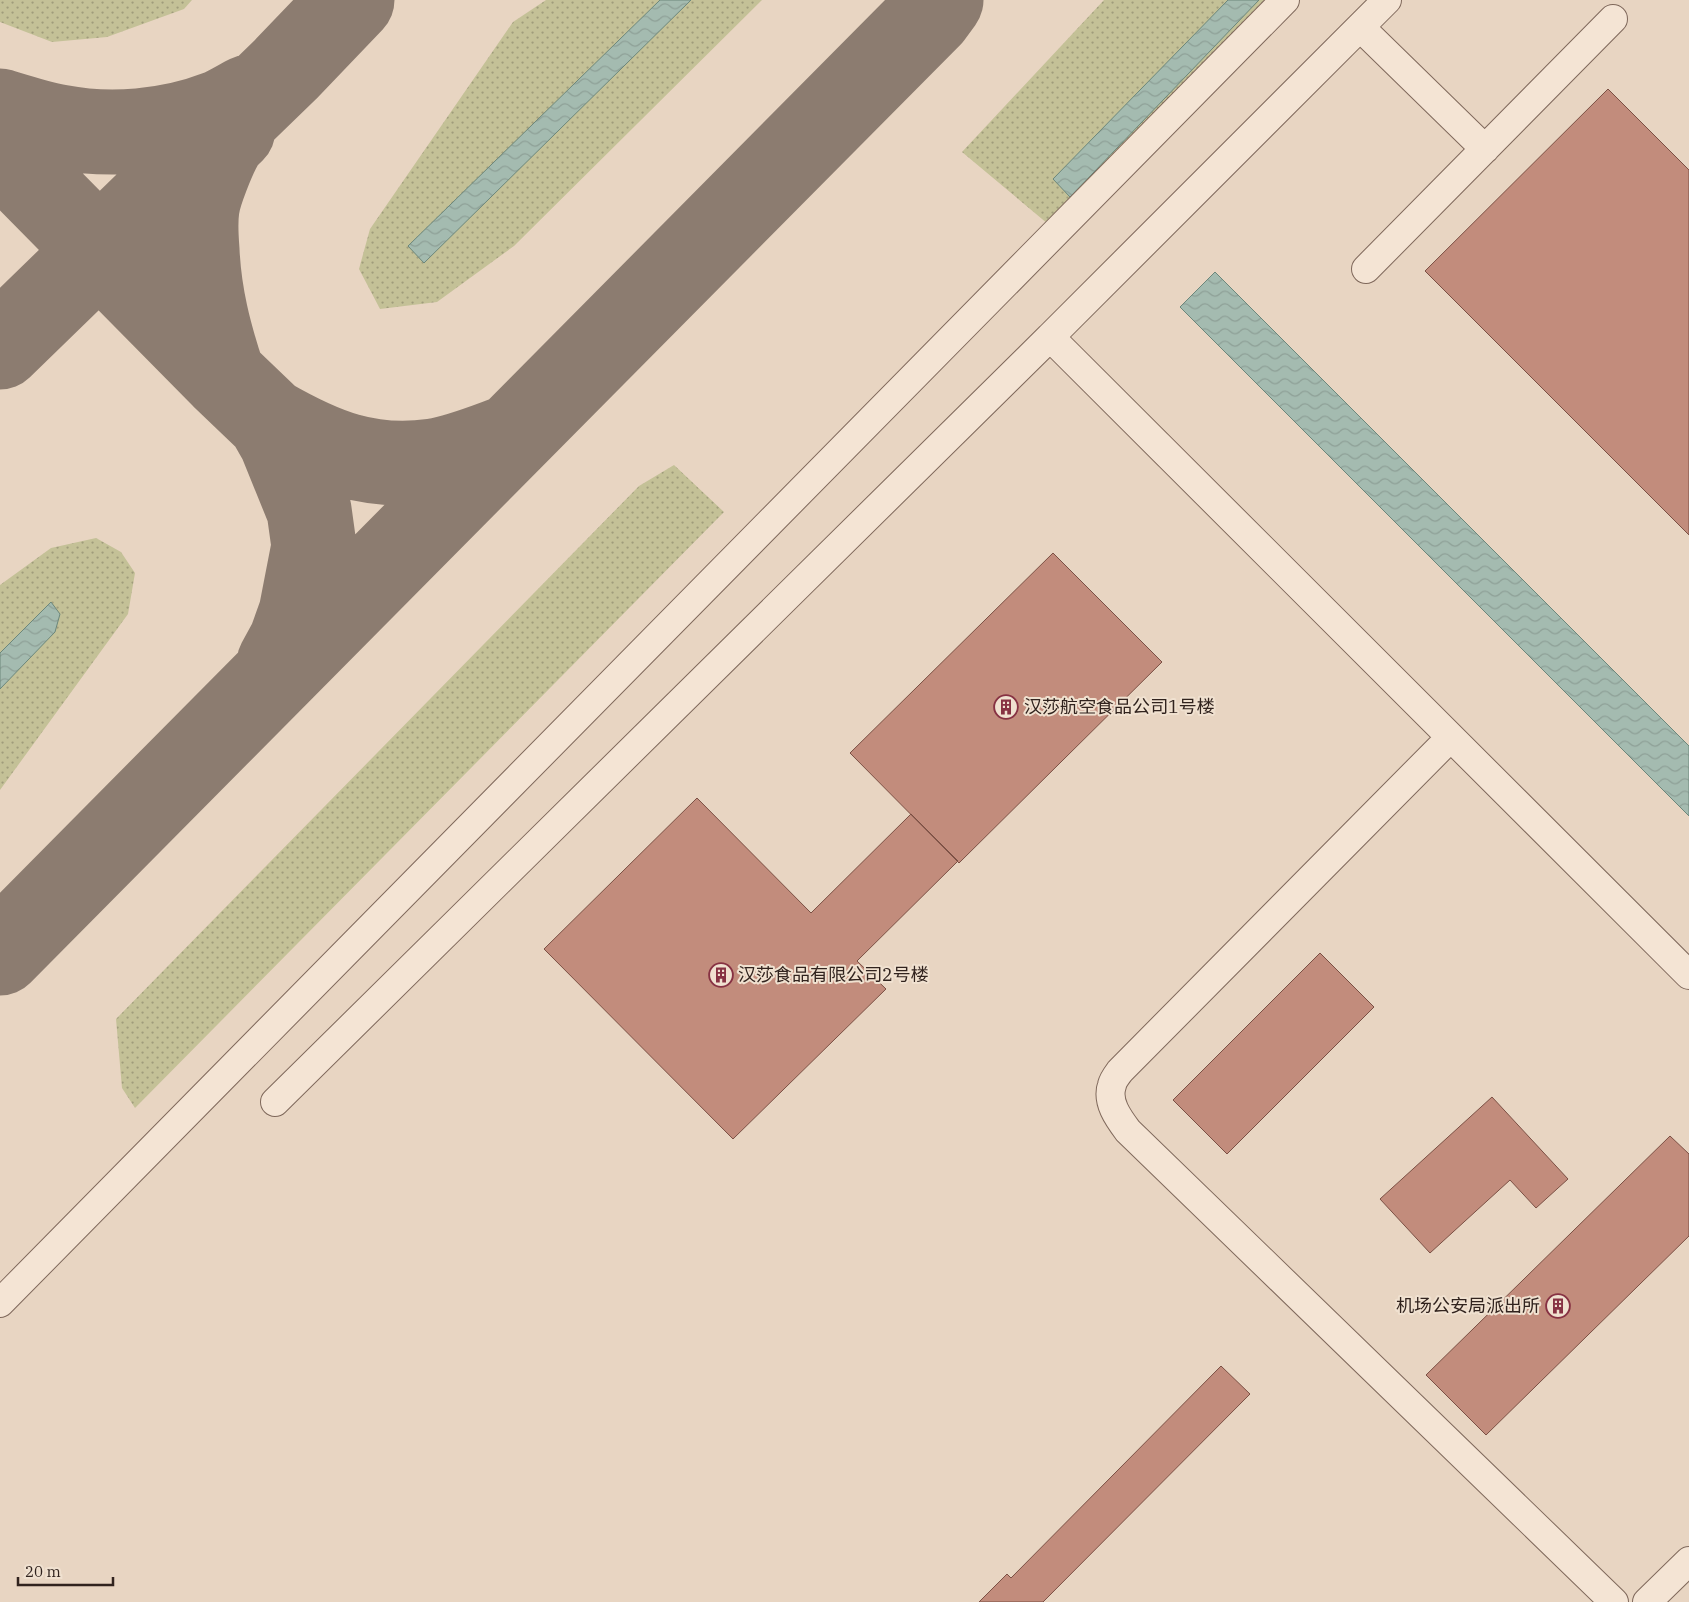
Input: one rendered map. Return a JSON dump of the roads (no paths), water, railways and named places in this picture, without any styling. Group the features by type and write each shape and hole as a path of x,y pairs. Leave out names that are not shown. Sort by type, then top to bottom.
{"street":[{"path":"0,1303 1285,0"},
{"path":"275,1102 1050,337 1387,0"},
{"path":"1366,269 1613,19"},
{"path":"1360,27 1485,148"},
{"path":"1050,337 1689,975"},
{"path":"1450,738 1120,1071 1111,1086 1111,1099 1116,1114 1128,1131 1614,1602"},
{"path":"1647,1602 1689,1561"}],"water":[{"path":"660,0 691,0 424,263 408,246"},
{"path":"1228,0 1259,0 1070,197 1053,179"},
{"path":"1215,272 1689,746 1689,816 1180,307"},
{"path":"51,602 60,614 55,632 0,689 0,653"}],"place":[{"name":"汉莎航空食品公司1号楼","path":"1006,707"},
{"name":"汉莎食品有限公司2号楼","path":"721,975"},
{"name":"机场公安局派出所","path":"1558,1306"}]}
